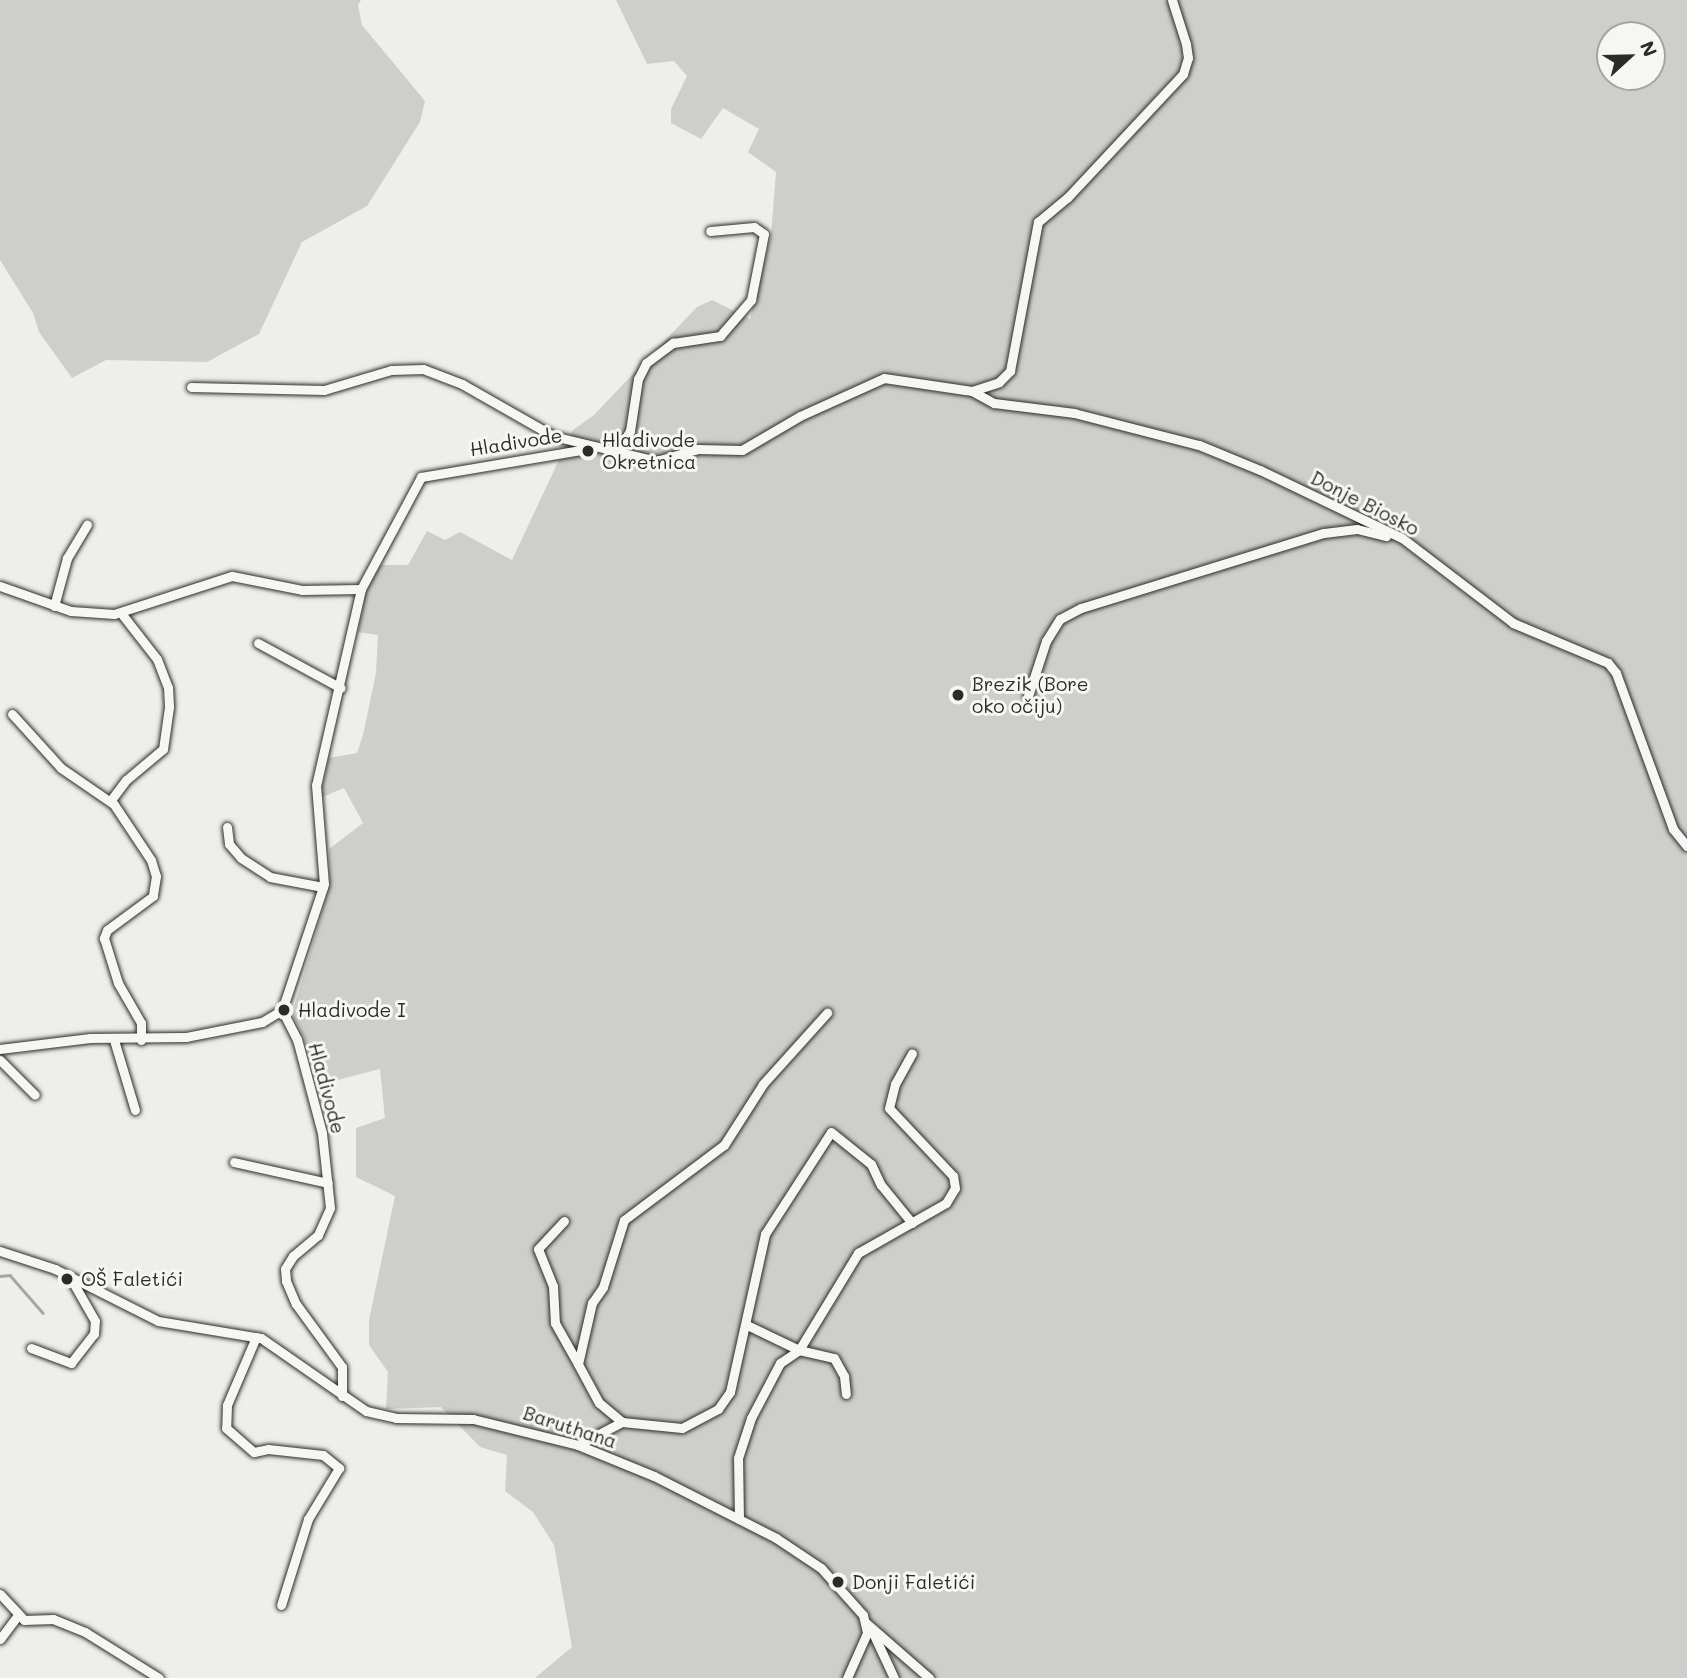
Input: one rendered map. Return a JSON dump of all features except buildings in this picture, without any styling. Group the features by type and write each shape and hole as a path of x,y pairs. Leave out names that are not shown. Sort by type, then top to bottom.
{"street":[{"path":"972,391 999,382 1010,371 1038,222 1068,198 1183,74 1188,58 1186,44 1172,0"},
{"path":"617,454 630,431 638,379 646,363 673,343 720,336 751,300 764,234 754,227 710,231"},
{"path":"191,387 324,390 391,370 423,369 462,384 553,436 589,448"},
{"name":"Hladivode","path":"328,1181 304,1062 282,1010 323,887 325,851 316,785 341,688 361,589 421,477 589,448 656,461 698,449 734,453 876,379 972,391"},
{"name":"Donje Biosko","path":"972,391 994,402 1074,412 1227,454 1402,538 1513,622 1608,663 1616,673 1673,829 1687,846"},
{"path":"54,606 67,558 87,525"},
{"path":"1028,696 1046,642 1060,619 1080,608 1324,533 1357,529 1402,538"},
{"path":"0,586 54,606 90,614 121,613 232,576 279,587 361,589"},
{"path":"112,803 113,792 163,749 169,707 168,687 158,659 121,613"},
{"path":"258,643 341,688"},
{"path":"12,714 61,768 112,803 151,859 156,876 153,896 107,930 104,938 118,983 141,1023 141,1040"},
{"path":"227,828 229,844 241,858 270,877 323,887"},
{"path":"0,1049 30,1042 141,1040 220,1032 262,1021 282,1010"},
{"path":"578,1364 592,1303 603,1287 624,1220 724,1145 763,1084 827,1013"},
{"path":"114,1040 135,1110"},
{"path":"739,1519 738,1458 751,1418 780,1363 799,1350 858,1253 946,1203 955,1181 889,1108 895,1084 912,1053"},
{"path":"0,1060 35,1095"},
{"path":"578,1445 622,1422 682,1428 718,1409 730,1392 747,1325 765,1234 831,1132 871,1164 881,1185 912,1223"},
{"path":"234,1162 328,1181 326,1223 293,1256 285,1269 286,1281 305,1319 342,1367 342,1396"},
{"path":"564,1221 538,1249 553,1286 555,1323 599,1403 622,1422"},
{"name":"Baruthana","path":"0,1251 70,1277 159,1321 256,1337 283,1349 342,1396 383,1416 473,1419 578,1445 776,1538 821,1568 851,1598 866,1623"},
{"path":"31,1348 71,1363 94,1334 95,1321 70,1277"},
{"path":"747,1325 799,1350 834,1358 844,1376 846,1394"},
{"path":"256,1337 227,1405 226,1428 254,1452 268,1449 323,1455 340,1468 308,1519 281,1605"},
{"path":"0,1594 18,1615 32,1620 52,1619 85,1632 159,1678"},
{"path":"0,1639 18,1615"},
{"path":"847,1678 863,1646 866,1623"},
{"path":"866,1623 894,1678"},
{"path":"866,1623 929,1678"}],"shaded area":[{"path":"0,0 361,0 358,5 362,25 425,101 420,122 367,206 302,242 259,334 207,362 106,360 72,378 39,332 33,313 0,260"},
{"path":"616,0 1687,0 1687,1678 535,1678 572,1647 554,1545 533,1512 505,1491 507,1455 480,1447 441,1407 386,1409 388,1372 369,1345 369,1320 395,1196 356,1177 356,1128 385,1118 380,1069 318,1085 304,1037 292,1014 330,885 329,849 363,823 344,788 320,798 329,758 357,753 363,735 376,673 378,635 358,632 366,588 376,565 408,565 427,531 445,540 460,532 512,560 573,430 594,415 697,307 712,300 750,319 771,236 776,172 748,152 759,129 723,108 701,139 671,123 671,109 687,76 674,61 647,64"}],"waterway":[{"path":"0,1276 10,1275 43,1313"}],"place":[{"name":"Hladivode Okretnica","path":"588,451"},
{"name":"Brezik (Bore oko očiju)","path":"958,695"},
{"name":"Hladivode I","path":"284,1010"},
{"name":"OŠ Faletići","path":"67,1279"},
{"name":"Donji Faletići","path":"838,1582"}]}
